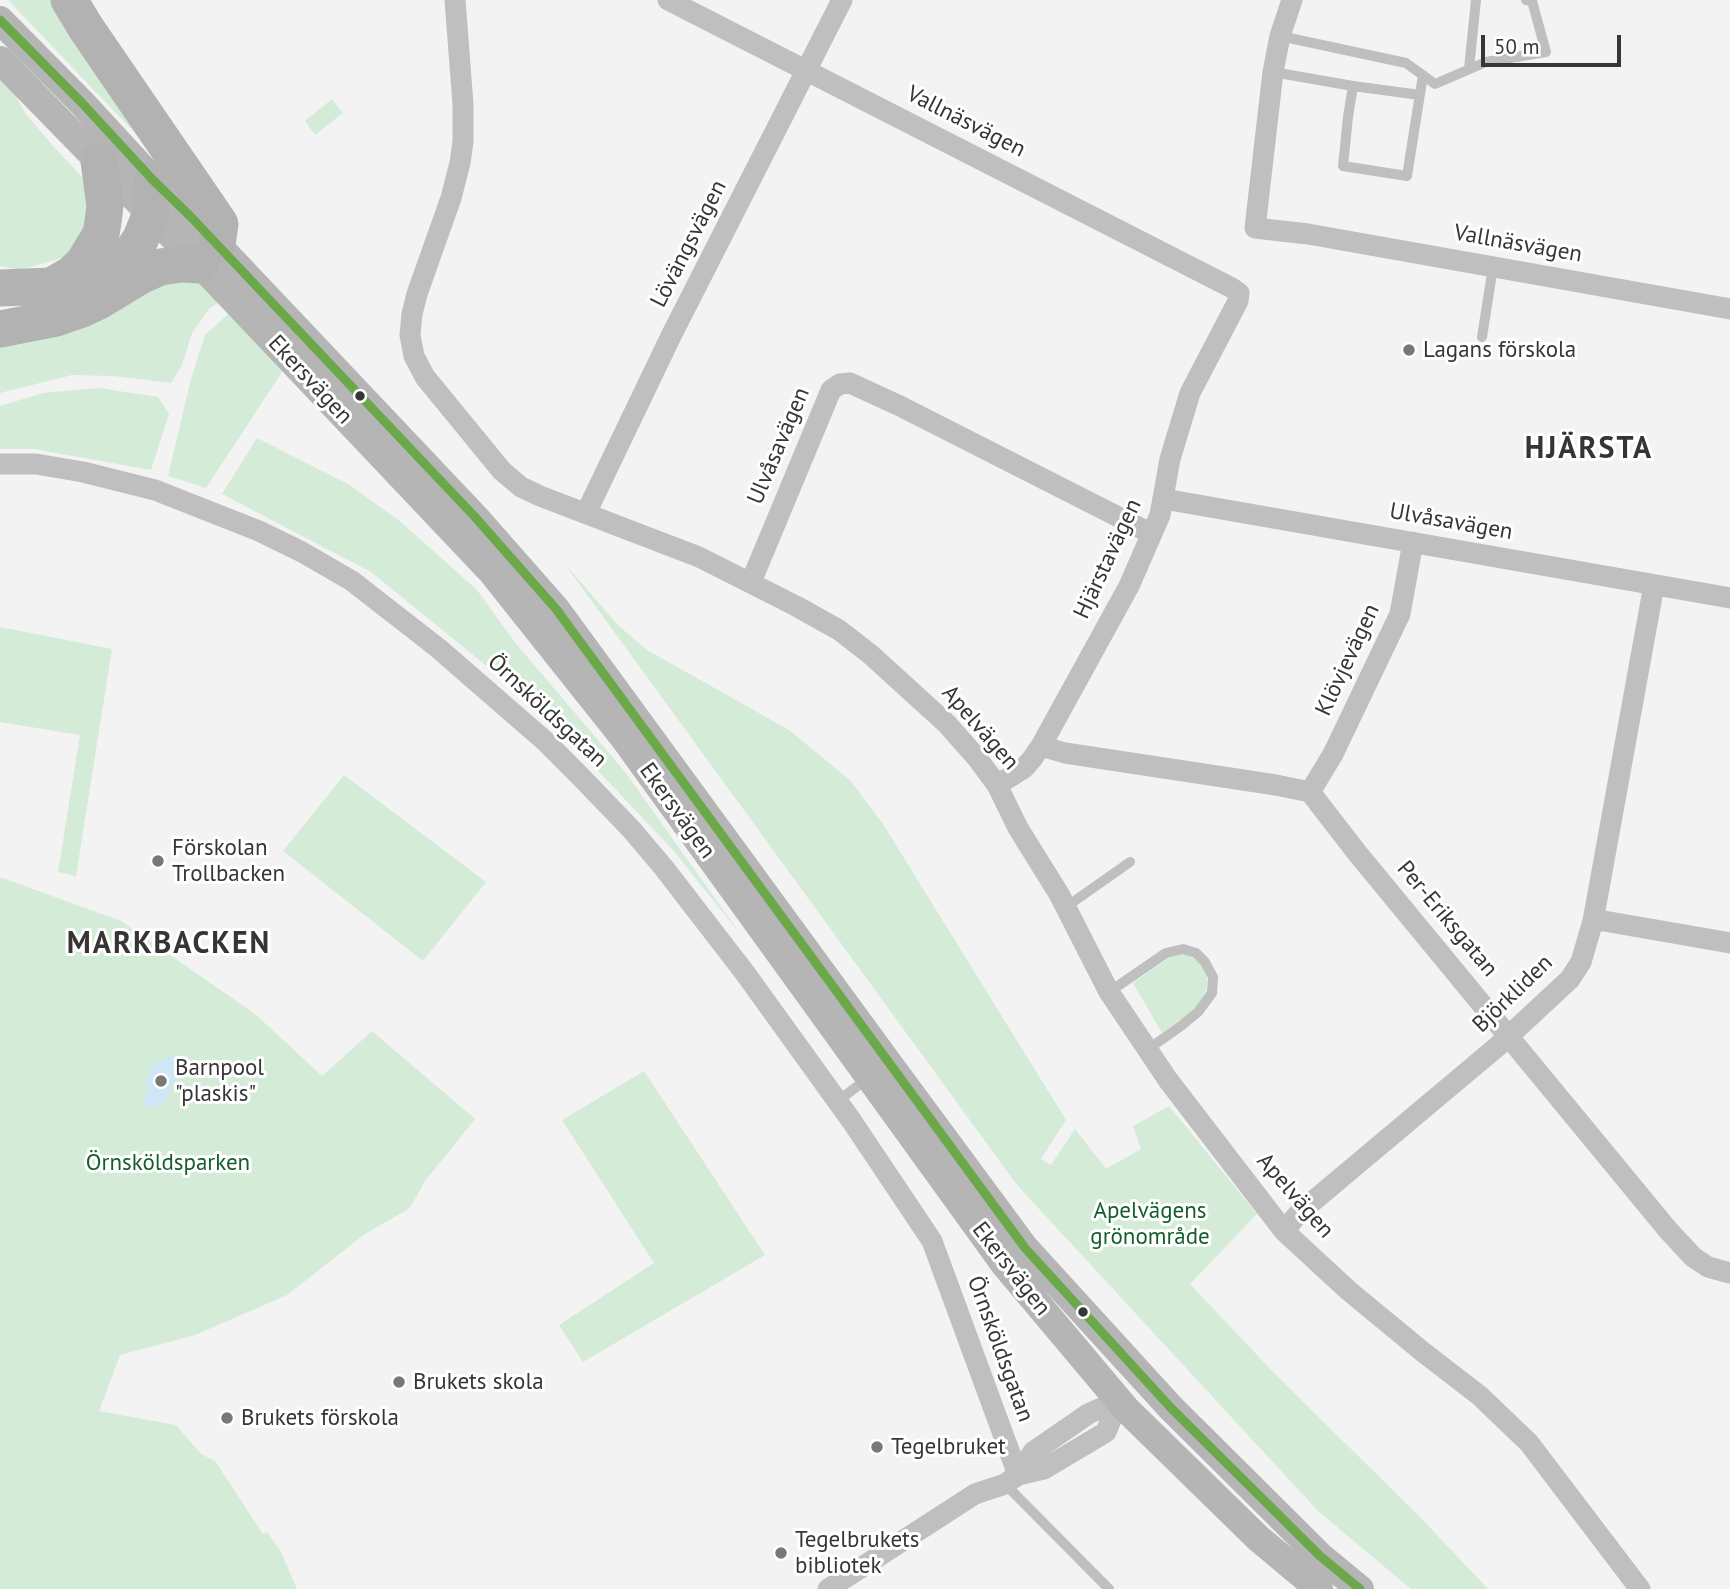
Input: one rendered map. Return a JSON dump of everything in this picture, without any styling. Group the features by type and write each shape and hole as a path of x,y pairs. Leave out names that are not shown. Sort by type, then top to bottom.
{"highway":[{"path":"10,327 56,318 82,309 160,267 211,264 220,225 69,0"},
{"path":"0,288 51,286 72,274 84,262 93,250 103,222 105,206 99,161"},
{"path":"10,327 71,305 124,264 141,238 151,196"}],"main road":[{"name":"Ekersvägen","path":"7,27 82,103 151,196 491,571 624,738 951,1168 979,1208 1006,1265 1126,1409 1258,1538 1319,1589"},
{"name":"Ekersvägen","path":"0,60 99,161 151,196"},
{"name":"Ekersvägen","path":"211,264 261,291 475,517 556,609 879,1071"},
{"name":"Ekersvägen","path":"979,1208 1025,1248 1145,1380 1320,1556 1360,1589"},
{"path":"1119,1400 1145,1380"}],"street":[{"name":"Apelvägen","path":"455,0 463,141 451,198 412,314 410,335 414,356 425,376 502,471 520,487 699,557 751,582 839,631 870,654 947,724 997,785 1018,828 1066,907 1109,992 1147,1050 1284,1231 1349,1291 1480,1396 1529,1443 1640,1589"},
{"name":"Vallnäsvägen","path":"668,0 1239,293"},
{"name":"Lövängsvägen","path":"586,513 671,336 842,0"},
{"path":"1272,72 1288,1"},
{"name":"Vallnäsvägen","path":"1272,72 1255,228 1308,234 1730,309"},
{"name":"Hjärstavägen","path":"997,785 1032,760 1129,586 1160,515 1170,459 1190,393 1238,301 1239,293"},
{"name":"Ulvåsavägen","path":"751,582 831,390 840,384 850,383 912,412 1152,534"},
{"name":"Örnsköldsgatan","path":"0,464 36,464 83,472 155,490 259,531 302,552 352,581 438,648 579,775 664,868 745,973 838,1101 932,1241 1011,1479"},
{"name":"Ulvåsavägen","path":"1164,499 1730,598"},
{"name":"Klövjevägen","path":"1310,793 1333,754 1401,614 1413,542"},
{"name":"Björkliden","path":"1284,1231 1299,1213 1498,1046 1570,979 1581,962 1593,921 1654,584"},
{"path":"1041,746 1065,753 1276,785 1310,793"},
{"name":"Per-Eriksgatan","path":"1310,793 1652,1211 1693,1257 1708,1267 1730,1273"},
{"path":"1593,921 1730,943"},
{"path":"828,1589 975,1494 1011,1479 1033,1452 1088,1414 1119,1400"}],"lane":[{"path":"1469,69 1476,0"},
{"path":"1280,36 1406,63 1435,84 1486,62 1546,51 1532,1 1526,0"},
{"path":"1272,72 1420,95"},
{"path":"1353,86 1343,166 1407,176 1423,75"},
{"path":"1482,337 1493,267"},
{"path":"1066,907 1130,862"},
{"path":"1109,992 1166,953 1183,949 1196,953 1205,962 1213,977 1212,993 1198,1012 1147,1050"},
{"path":"838,1101 879,1071"},
{"path":"1011,1479 1109,1589"}],"green space":[{"path":"8,0 58,0 155,154"},
{"path":"0,75 9,84 26,114 85,180 90,233 62,258 20,270 0,266"},
{"path":"332,99 343,113 315,135 305,121"},
{"path":"189,272 222,300 209,309 192,333 182,365 171,383 113,376 72,375 0,393 0,336"},
{"path":"233,310 284,369 206,488 168,476 191,379 205,335"},
{"path":"99,388 158,397 169,414 151,470 34,449 0,449 0,406 43,393"},
{"path":"257,438 348,484 401,522 477,590 513,640 626,773 741,935 672,849 585,757 499,676 371,572 222,494"},
{"name":"Apelvägens grönområde","path":"564,563 619,626 647,650 789,730 850,780 883,824 1066,1120 1041,1159 1051,1165 1075,1129 1106,1169 1141,1149 1133,1126 1169,1106 1257,1214 1190,1284 1488,1589 1411,1589 1318,1511 1017,1185"},
{"path":"0,627 112,649 76,876 58,872 80,735 0,722"},
{"path":"344,775 486,882 423,961 283,851"},
{"name":"Örnsköldsparken","path":"0,877 121,921 255,1014 322,1076 372,1031 475,1119 425,1181 410,1208 365,1234 287,1295 195,1335 120,1355 99,1411 176,1425 201,1454 215,1461 263,1534 267,1532 281,1552 297,1589 0,1589"},
{"path":"1186,954 1199,962 1207,974 1207,989 1189,1014 1162,1033 1133,983 1173,955"},
{"path":"644,1071 765,1255 583,1362 559,1325 654,1263 562,1120"}],"water":[{"name":"Barnpool \"plaskis\"","path":"174,1056 182,1061 184,1066 181,1077 173,1083 166,1100 148,1108 144,1105 146,1082 153,1063"}],"transit line":[{"path":"0,20 475,517 556,609 1025,1248 1171,1408 1320,1556 1360,1589"}],"place":[{"name":"Lagans förskola","path":"1409,350"},
{"name":"Förskolan Trollbacken","path":"158,861"},
{"name":"Barnpool \"plaskis\"","path":"161,1081"},
{"name":"Brukets skola","path":"399,1382"},
{"name":"Brukets förskola","path":"227,1418"},
{"name":"Tegelbruket","path":"877,1447"},
{"name":"Tegelbrukets bibliotek","path":"781,1553"}],"district":[{"name":"HJÄRSTA","path":"1589,449"},
{"name":"MARKBACKEN","path":"169,944"}]}
